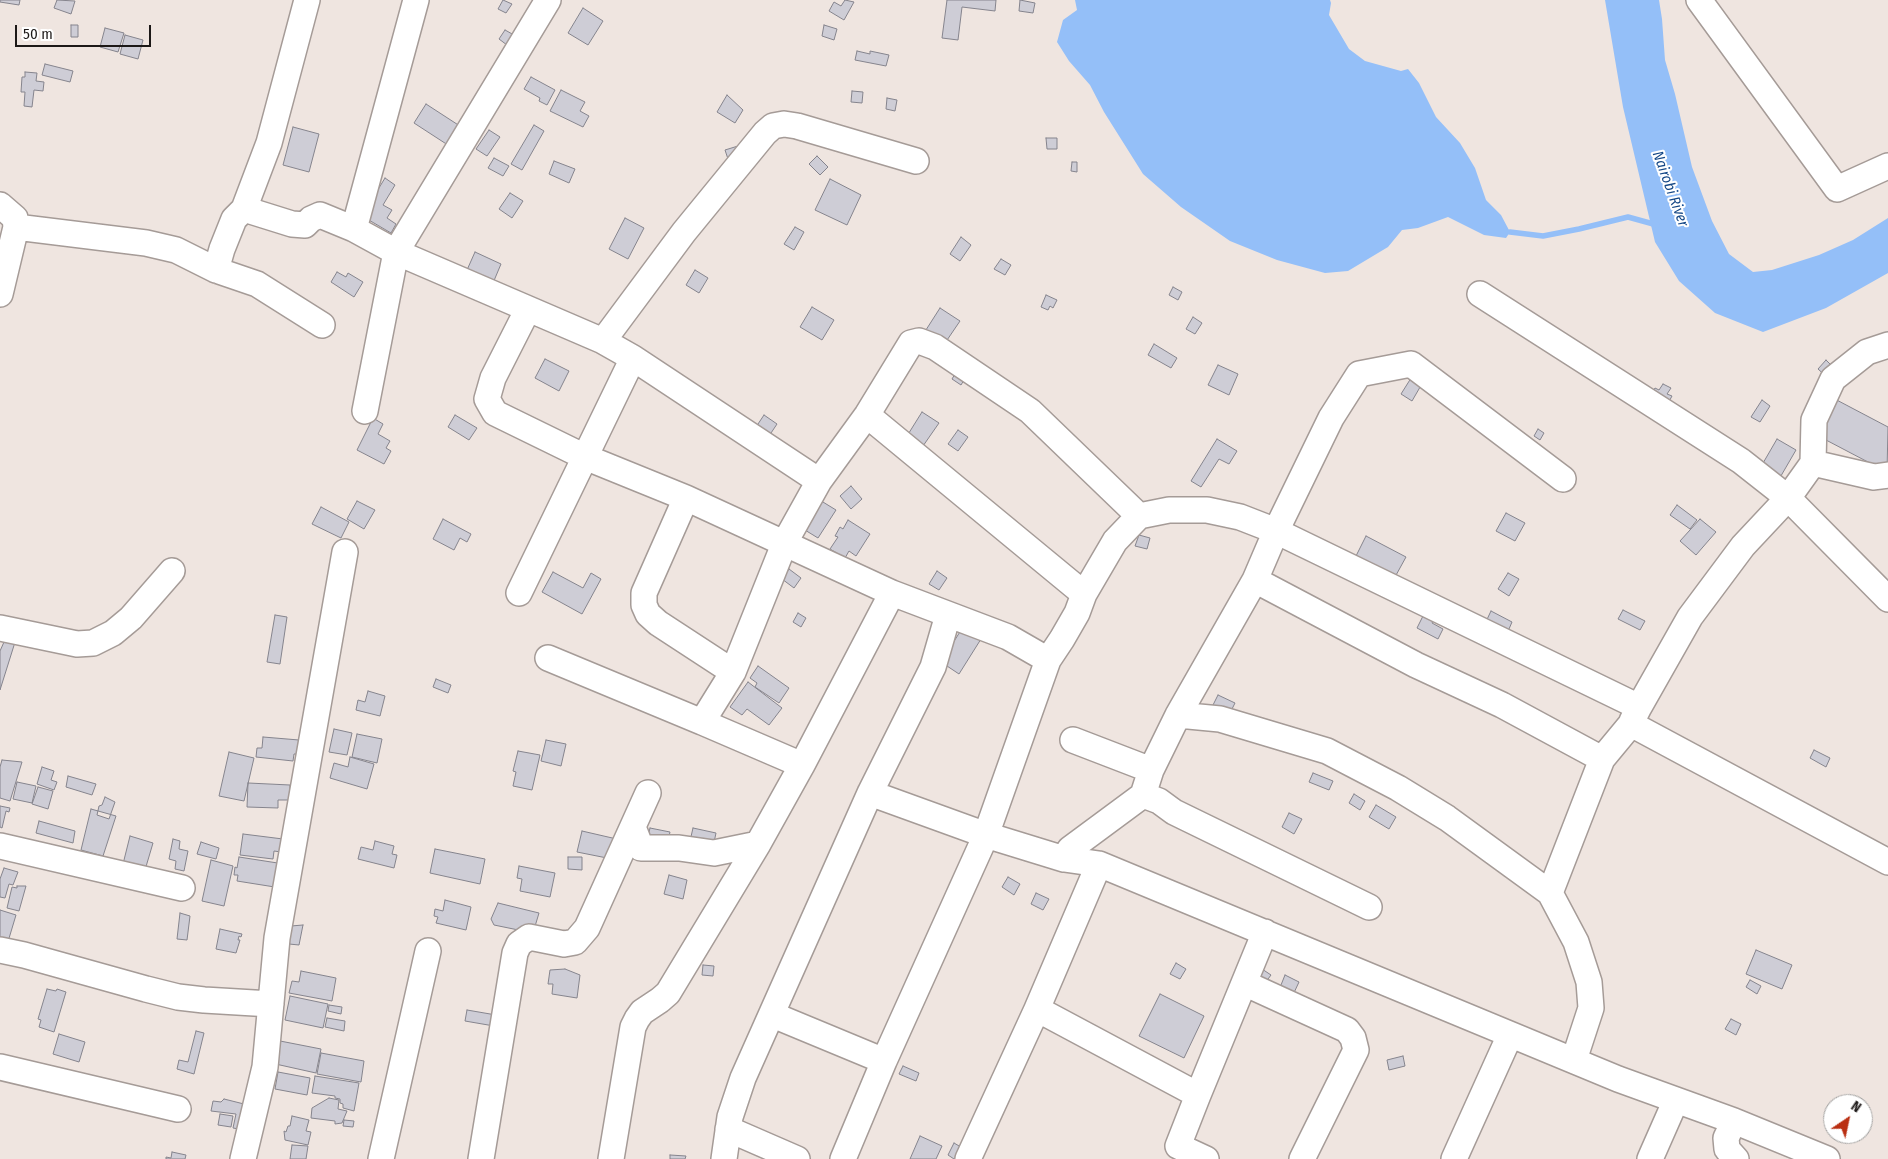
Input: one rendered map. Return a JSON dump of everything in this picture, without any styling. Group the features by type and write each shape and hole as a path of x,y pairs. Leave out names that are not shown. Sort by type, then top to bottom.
{"street":[{"path":"216,270 234,219 244,210 268,143 307,0"},
{"path":"354,229 416,0"},
{"path":"366,411 396,252 548,0"},
{"path":"1699,0 1837,189 1888,166"},
{"path":"603,341 684,232 765,133 773,126 784,124 797,126 916,161"},
{"path":"0,205 15,218 16,227 0,294"},
{"path":"244,210 292,224 305,225 311,219 320,216 354,229 396,252 603,341 634,358 819,482"},
{"path":"16,227 146,243 176,250 216,270 257,284 322,325"},
{"path":"1480,294 1696,430 1740,461 1788,498 1888,599"},
{"path":"528,309 493,378 487,399 495,413 586,457 686,498 785,542 892,593 1008,637 1048,660"},
{"path":"702,722 733,672 785,542 819,482 867,415 911,343 919,341 935,348 1030,411 1139,516"},
{"path":"1550,893 1602,760 1635,715 1690,617 1743,546 1788,498 1813,463 1814,420 1833,379 1867,352 1888,345"},
{"path":"519,593 634,358"},
{"path":"1064,859 1070,848 1142,795 1150,770 1178,715 1255,580 1276,531 1331,418 1359,374 1411,364 1563,479"},
{"path":"867,415 1084,594"},
{"path":"1813,463 1874,476 1888,474"},
{"path":"686,498 644,593 644,605 648,614 658,623 733,672"},
{"path":"843,1159 884,1061 986,835 1048,660 1077,613 1084,594 1115,541 1139,516 1169,510 1208,510 1240,517 1276,531 1635,715 1888,862"},
{"path":"243,1159 265,1067 277,938 345,552"},
{"path":"0,628 77,644 93,642 113,633 131,618 172,571"},
{"path":"1255,580 1416,665 1502,705 1602,760"},
{"path":"611,1159 633,1027 642,1012 668,993 758,844 802,765 892,593"},
{"path":"724,1159 730,1117 743,1078 773,1015 870,793 933,667 948,615"},
{"path":"548,658 802,765"},
{"path":"1178,715 1220,719 1327,751 1398,788 1447,818 1550,893 1576,942 1589,982 1591,1008 1574,1060"},
{"path":"1073,740 1150,770"},
{"path":"481,1159 515,953 519,944 529,937 564,944 574,942 587,928 648,793"},
{"path":"870,793 986,835 1064,859 1099,864 1510,1035 1676,1100 1734,1120 1827,1159"},
{"path":"1142,795 1159,801 1174,812 1369,907"},
{"path":"633,827 641,848 680,848 714,853 758,844"},
{"path":"0,846 182,888"},
{"path":"968,1159 1037,1009 1099,864"},
{"path":"1206,1159 1176,1153 1265,932"},
{"path":"0,950 178,996 204,1000 271,1004"},
{"path":"381,1159 428,951"},
{"path":"1244,983 1347,1030 1353,1038 1356,1050 1302,1159"},
{"path":"1037,1009 1198,1095"},
{"path":"773,1015 884,1061"},
{"path":"1454,1159 1510,1035"},
{"path":"0,1067 178,1109"},
{"path":"1650,1159 1676,1100"},
{"path":"1734,1120 1726,1138 1726,1149 1736,1159"},
{"path":"728,1129 797,1159"}],"water":[{"path":"1075,0 1330,0 1329,15 1349,49 1365,61 1401,71 1408,69 1419,83 1436,117 1460,143 1475,168 1486,200 1501,215 1510,232 1506,238 1484,235 1448,217 1418,228 1402,230 1388,247 1348,271 1325,273 1277,260 1230,241 1181,207 1143,174 1104,112 1090,85 1069,61 1057,42 1063,20 1077,10"},
{"name":"Nairobi River","path":"1605,0 1659,0 1665,60 1692,167 1712,221 1729,254 1753,272 1772,270 1819,255 1853,240 1888,218 1888,273 1826,308 1763,332 1715,313 1679,281 1655,242 1623,107"}],"building":[{"path":"0,0 20,0 19,5 0,2"},
{"path":"57,0 75,1 71,14 54,8"},
{"path":"503,0 512,4 506,13 498,9"},
{"path":"845,0 854,2 844,20 829,11 834,2 841,6"},
{"path":"947,0 996,0 995,11 962,7 958,40 942,38"},
{"path":"1020,0 1035,3 1033,13 1019,11"},
{"path":"583,8 603,21 588,45 568,33"},
{"path":"71,25 78,25 78,37 71,37"},
{"path":"824,25 837,29 834,40 822,36"},
{"path":"105,28 124,33 118,52 100,47"},
{"path":"505,30 514,35 507,45 499,39"},
{"path":"125,35 143,40 138,59 120,54"},
{"path":"857,51 870,54 870,51 889,55 886,66 855,60"},
{"path":"45,64 73,71 70,82 42,75"},
{"path":"25,72 37,73 36,81 44,82 43,91 34,90 32,107 24,106 25,92 21,92 22,77 25,77"},
{"path":"531,77 555,90 547,105 539,101 540,98 524,89"},
{"path":"561,90 585,102 580,111 589,116 583,127 550,111"},
{"path":"852,91 863,92 862,103 851,102"},
{"path":"727,95 743,110 735,123 717,112"},
{"path":"887,98 897,100 895,111 886,109"},
{"path":"426,104 466,130 454,149 414,123"},
{"path":"534,125 544,131 522,170 511,164"},
{"path":"293,127 319,134 309,172 283,165"},
{"path":"489,130 500,137 487,156 476,149"},
{"path":"1046,138 1057,138 1057,149 1047,149"},
{"path":"738,146 742,157 729,162 725,150"},
{"path":"817,156 828,167 820,175 809,164"},
{"path":"494,158 509,166 503,176 488,168"},
{"path":"554,161 575,169 569,183 549,174"},
{"path":"1072,162 1077,162 1077,172 1071,171"},
{"path":"385,178 395,185 383,205 392,210 387,218 396,224 391,233 362,216"},
{"path":"830,179 861,195 847,225 815,210"},
{"path":"510,193 523,201 512,218 499,209"},
{"path":"625,218 644,228 628,259 609,249"},
{"path":"795,227 804,232 794,250 784,244"},
{"path":"961,237 971,245 960,261 950,254"},
{"path":"475,252 501,264 493,283 467,270"},
{"path":"1001,259 1011,265 1005,275 994,269"},
{"path":"695,270 708,278 699,293 686,285"},
{"path":"337,272 346,277 348,273 363,282 354,297 331,282"},
{"path":"1173,287 1182,292 1178,300 1169,295"},
{"path":"1046,295 1057,300 1053,308 1050,306 1048,310 1041,307"},
{"path":"812,307 834,320 822,340 800,327"},
{"path":"940,308 960,321 943,346 924,333"},
{"path":"1193,317 1202,323 1195,334 1186,329"},
{"path":"1154,344 1177,358 1171,368 1148,355"},
{"path":"545,359 569,371 559,391 535,378"},
{"path":"1826,360 1835,369 1828,378 1818,369"},
{"path":"1218,365 1238,374 1229,395 1208,385"},
{"path":"958,369 967,375 961,385 952,379"},
{"path":"1413,375 1423,382 1412,401 1401,394"},
{"path":"1663,384 1671,388 1667,394 1672,396 1665,409 1648,399 1655,388 1659,390"},
{"path":"1831,397 1888,427 1887,472 1826,440 1819,420"},
{"path":"1762,400 1770,406 1760,422 1751,417"},
{"path":"922,412 939,423 923,446 907,436"},
{"path":"455,415 477,428 469,440 448,427"},
{"path":"764,415 777,424 765,442 752,433"},
{"path":"373,418 383,424 378,434 390,441 386,448 391,451 384,464 357,450"},
{"path":"1538,429 1544,433 1540,440 1534,436"},
{"path":"958,430 968,437 958,451 948,444"},
{"path":"1217,439 1237,451 1229,464 1219,459 1201,487 1191,481"},
{"path":"1777,439 1796,450 1778,481 1759,470"},
{"path":"851,486 862,499 851,509 840,496"},
{"path":"818,499 836,510 818,538 800,527"},
{"path":"357,501 375,510 364,529 347,519"},
{"path":"1677,505 1697,520 1690,529 1670,515"},
{"path":"321,507 349,522 341,538 312,524"},
{"path":"1506,513 1525,523 1515,541 1496,531"},
{"path":"443,519 471,534 467,542 460,538 454,550 433,539"},
{"path":"1700,519 1716,532 1696,555 1680,541"},
{"path":"848,520 870,534 856,556 849,551 845,558 830,549 838,537 835,536 840,527 843,529"},
{"path":"1139,535 1150,538 1147,549 1135,546"},
{"path":"1366,536 1406,557 1395,577 1356,556"},
{"path":"789,569 801,578 794,588 782,579"},
{"path":"937,571 947,578 939,590 929,584"},
{"path":"553,572 583,588 591,573 601,579 582,614 542,592"},
{"path":"1508,573 1519,579 1509,596 1498,589"},
{"path":"1623,610 1645,621 1640,630 1618,619"},
{"path":"1491,611 1512,622 1506,636 1482,630"},
{"path":"1425,612 1435,617 1432,623 1443,629 1438,639 1417,628"},
{"path":"798,613 806,618 801,627 793,622"},
{"path":"275,615 287,617 280,664 267,662"},
{"path":"963,627 981,639 959,674 941,662"},
{"path":"0,634 16,639 0,690 0,651 4,642 0,641"},
{"path":"758,666 789,688 779,703 755,687 757,683 750,678"},
{"path":"436,679 451,685 448,693 433,687"},
{"path":"748,682 782,708 769,725 747,709 742,715 730,707"},
{"path":"368,691 385,696 380,716 356,710 358,700 365,702"},
{"path":"1218,695 1235,703 1227,719 1210,711"},
{"path":"334,729 352,733 347,755 329,752"},
{"path":"357,734 382,739 377,763 352,757"},
{"path":"263,737 299,740 298,754 294,754 293,761 256,757 257,748 262,748"},
{"path":"546,740 566,744 561,766 541,761"},
{"path":"1814,750 1830,758 1826,767 1810,758"},
{"path":"518,751 540,755 532,790 513,786 516,772 513,771"},
{"path":"229,752 254,758 244,801 219,796"},
{"path":"350,757 374,764 367,789 330,778 334,763 348,767"},
{"path":"2,760 22,762 10,801 0,798 0,767"},
{"path":"42,767 54,771 51,780 57,782 54,790 37,784"},
{"path":"1313,773 1333,781 1329,790 1309,782"},
{"path":"68,776 96,784 92,795 66,787"},
{"path":"17,782 36,786 32,803 13,799"},
{"path":"248,783 290,785 290,800 278,800 278,808 247,807"},
{"path":"38,787 53,791 48,809 32,804"},
{"path":"1354,794 1365,801 1360,810 1349,803"},
{"path":"105,797 115,802 109,819 97,815 99,806 102,805"},
{"path":"1376,805 1396,817 1389,829 1369,817"},
{"path":"0,806 10,808 9,812 6,811 2,828 0,827"},
{"path":"91,809 116,816 103,856 81,850"},
{"path":"1289,813 1302,819 1294,834 1282,827"},
{"path":"39,821 75,831 73,843 36,833"},
{"path":"650,828 670,832 667,845 647,841"},
{"path":"693,828 716,833 713,847 690,841"},
{"path":"582,831 621,840 617,860 577,852"},
{"path":"243,834 283,839 281,852 274,851 273,859 240,855"},
{"path":"130,836 153,843 145,870 123,864"},
{"path":"173,839 180,841 179,849 188,851 184,871 175,869 176,861 169,859"},
{"path":"375,841 394,846 392,854 397,855 394,868 358,859 361,847 373,850"},
{"path":"201,842 219,848 216,859 197,854"},
{"path":"435,849 485,859 480,884 430,873"},
{"path":"239,857 284,864 281,888 237,881 238,875 234,875"},
{"path":"568,857 582,857 582,870 568,869"},
{"path":"211,860 233,866 224,906 202,901"},
{"path":"519,866 555,873 550,897 520,891 522,879 517,878"},
{"path":"4,868 18,872 13,885 9,884 5,898 0,897 0,879"},
{"path":"669,875 687,880 683,899 664,894"},
{"path":"1008,877 1020,884 1014,895 1002,887"},
{"path":"17,886 26,886 19,911 7,908 12,887 17,888"},
{"path":"1036,893 1049,899 1043,910 1031,904"},
{"path":"445,900 471,907 466,930 436,923 438,917 434,916 435,909 443,911"},
{"path":"498,903 539,913 533,933 494,925 491,919"},
{"path":"0,910 16,915 7,945 0,943"},
{"path":"180,913 190,916 187,940 177,939"},
{"path":"303,925 299,945 289,944 291,926"},
{"path":"220,929 242,934 241,937 239,936 238,940 240,940 236,953 216,949"},
{"path":"1756,950 1792,965 1782,989 1746,974"},
{"path":"1176,963 1186,969 1180,979 1170,974"},
{"path":"703,965 714,966 713,976 702,975"},
{"path":"565,969 580,975 577,998 552,994 553,984 548,984 550,970"},
{"path":"1262,969 1271,975 1265,983 1257,978"},
{"path":"301,971 336,978 332,1001 289,993 292,981 299,982"},
{"path":"1285,975 1299,982 1292,997 1279,990"},
{"path":"1750,980 1761,986 1757,994 1746,987"},
{"path":"47,989 56,991 57,989 66,992 54,1032 39,1027 41,1020 38,1019"},
{"path":"1160,994 1204,1016 1184,1058 1139,1036"},
{"path":"290,996 328,1004 323,1028 285,1020"},
{"path":"329,1005 342,1007 341,1014 328,1011"},
{"path":"467,1010 496,1015 494,1026 465,1021"},
{"path":"327,1018 345,1021 344,1031 325,1027"},
{"path":"1731,1019 1741,1024 1736,1035 1725,1029"},
{"path":"196,1031 204,1033 194,1074 177,1069 179,1060 188,1062"},
{"path":"59,1034 85,1042 79,1062 53,1054"},
{"path":"275,1040 321,1049 316,1073 271,1063"},
{"path":"321,1053 364,1061 361,1082 317,1074"},
{"path":"1403,1056 1405,1066 1389,1070 1387,1060"},
{"path":"903,1066 919,1073 916,1081 899,1074"},
{"path":"278,1072 310,1078 307,1095 275,1089"},
{"path":"315,1076 359,1083 354,1111 343,1108 340,1099 335,1098 335,1096 312,1093"},
{"path":"329,1098 339,1100 338,1109 347,1111 342,1123 335,1124 335,1121 311,1118 312,1108"},
{"path":"224,1099 244,1104 239,1129 233,1128 236,1114 211,1111 213,1101 221,1102"},
{"path":"220,1114 233,1116 231,1127 218,1125"},
{"path":"292,1116 309,1120 306,1131 311,1132 308,1145 285,1140 284,1131 286,1132 288,1126 290,1126"},
{"path":"344,1120 354,1121 353,1127 343,1126"},
{"path":"920,1136 942,1146 936,1159 910,1159"},
{"path":"954,1143 966,1150 961,1159 954,1159 948,1155"},
{"path":"292,1145 308,1146 306,1159 290,1159"},
{"path":"172,1152 186,1155 185,1159 166,1159 166,1157 171,1158"},
{"path":"670,1155 686,1156 685,1159 670,1159"}],"waterway":[{"path":"1510,232 1543,236 1628,217 1657,225"}]}
